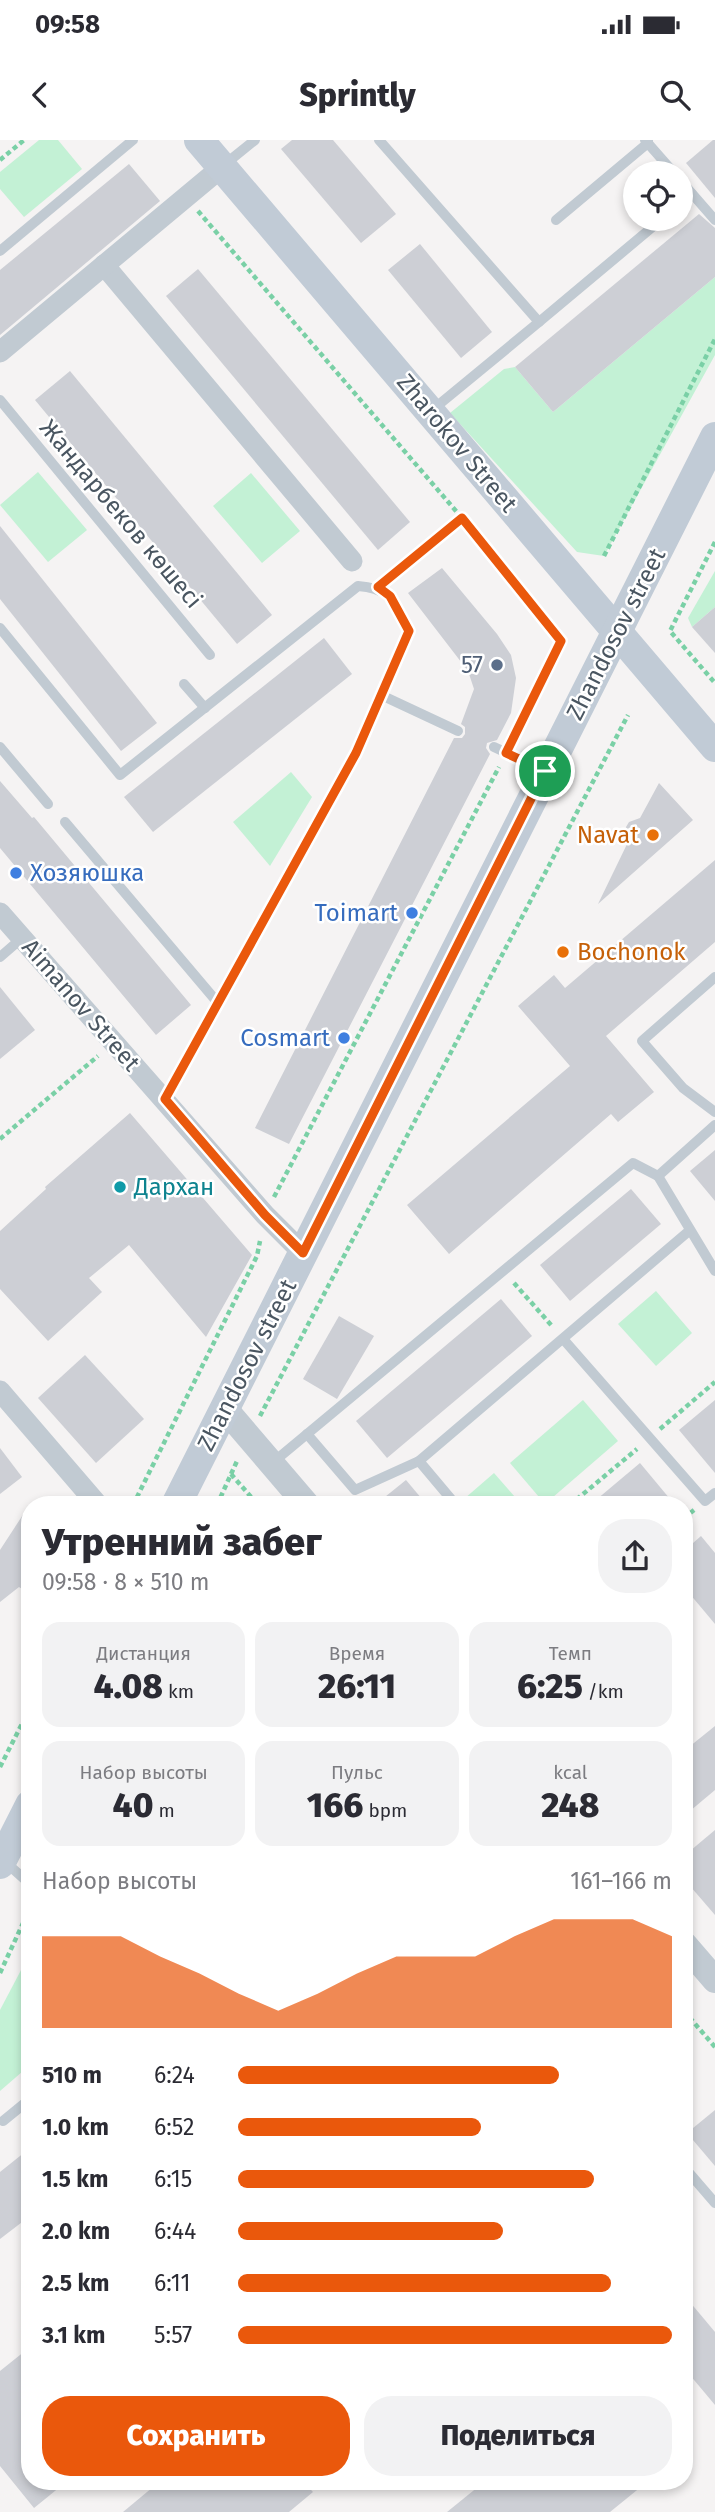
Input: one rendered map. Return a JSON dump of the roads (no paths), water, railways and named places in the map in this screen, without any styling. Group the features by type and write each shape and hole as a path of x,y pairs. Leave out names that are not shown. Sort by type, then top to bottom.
{"main road":[{"name":"Zharokov Street","path":"199,140 715,747"},
{"name":"Zhandosov street","path":"181,1496 715,437"},
{"path":"1,1860 21,1822"}],"street":[{"path":"0,352 222,167"},
{"path":"104,265 352,561"},
{"name":"Aimanov Street","path":"0,913 265,1215 303,1253"},
{"path":"0,1391 90,1496"},
{"path":"225,1409 299,1496"},
{"path":"693,1954 715,1980"}],"lane":[{"path":"0,251 133,140"},
{"path":"222,167 255,140"},
{"path":"379,140 539,322"},
{"path":"556,220 647,141 664,161"},
{"path":"693,195 715,220"},
{"path":"431,411 648,231"},
{"name":"Жандарбеков көшесі","path":"0,400 210,655"},
{"path":"0,628 120,775 358,586 378,587 390,596 409,631 356,753 165,1099"},
{"path":"184,684 205,708"},
{"path":"381,695 458,731"},
{"path":"0,747 48,803"},
{"path":"494,747 545,771"},
{"path":"65,822 218,1003"},
{"path":"0,957 22,938"},
{"path":"715,977 642,1041 683,1088 715,1112"},
{"path":"658,1176 715,1125"},
{"path":"271,1464 633,1163 658,1176 715,1271"},
{"path":"307,1434 355,1490 419,1461 689,1231"},
{"path":"564,1340 705,1501 715,1493"},
{"path":"419,1461 448,1496"},
{"path":"1,1860 21,1877"},
{"path":"3,2121 21,2106"},
{"path":"693,2177 715,2203"}],"place":[{"name":"57","path":"497,665"},
{"name":"Navat","path":"653,835"},
{"name":"Хозяюшка","path":"16,873"},
{"name":"Toimart","path":"412,913"},
{"name":"Bochonok","path":"563,952"},
{"name":"Cosmart","path":"344,1038"},
{"name":"Дархан","path":"120,1187"}]}
